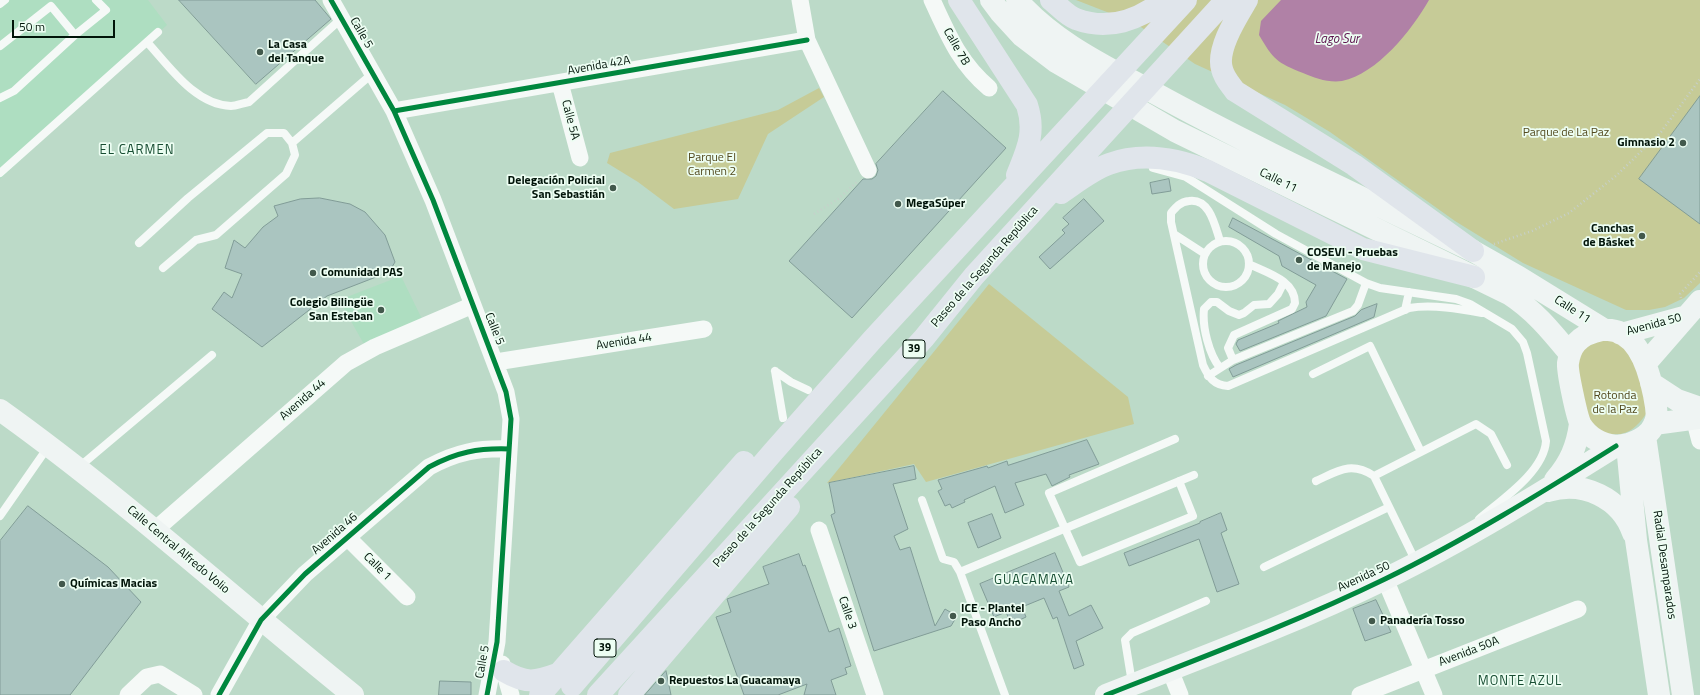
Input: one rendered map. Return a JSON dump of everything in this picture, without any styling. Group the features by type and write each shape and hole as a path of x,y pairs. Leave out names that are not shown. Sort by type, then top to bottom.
{"highway":[{"path":"959,0 1021,95 1030,117 1030,145 1011,189"},
{"path":"1051,0 1075,19 1098,23 1119,23 1139,16 1164,0"},
{"name":"39","path":"565,680 773,452 923,283 1186,0"},
{"name":"Paseo de la Segunda República","path":"598,695 924,338 974,276 1226,0"},
{"path":"1247,0 1228,33 1223,51 1221,68 1226,80 1235,91 1354,165 1473,251"},
{"path":"1035,210 1088,175 1108,164 1142,158 1170,159 1187,163 1208,171 1363,249 1474,277"},
{"path":"540,695 565,680 808,390 923,283"},
{"path":"629,695 804,488 924,338"},
{"path":"504,671 515,678 526,682 565,680"}],"main road":[{"name":"Calle 11","path":"991,0 1022,36 1056,62 1175,131 1509,294 1527,306 1570,354"},
{"name":"Calle 11","path":"1017,0 1041,25 1071,47 1190,112 1473,251 1613,332"},
{"name":"Avenida 50","path":"1613,332 1694,308"},
{"name":"Avenida 50","path":"1646,363 1694,308"},
{"path":"1636,438 1657,412 1646,363 1631,341 1613,332 1594,331 1583,337 1575,344 1570,354 1568,372 1580,424 1594,439 1602,443 1636,438 1698,415"},
{"path":"1651,383 1698,415"},
{"name":"Calle Central Alfredo Volio","path":"0,410 50,445 155,530 261,620 353,695"},
{"name":"Avenida 50","path":"1541,493 1564,469 1572,455 1578,440 1580,424"},
{"name":"Avenida 50","path":"1106,695 1286,623 1385,579 1495,521 1636,438"},
{"name":"Radial Desamparados","path":"1636,438 1636,540 1659,695"},
{"name":"Radial Desamparados","path":"1636,438 1683,695"},
{"path":"1541,493 1558,488 1569,487 1592,491 1607,498 1620,510 1630,524 1636,540"}],"street":[{"name":"Calle 5","path":"331,0 394,111 432,200 496,362 506,392 512,418 497,642 488,695"},
{"path":"800,0 807,40 868,170"},
{"name":"Calle 7B","path":"932,0 962,60 976,77 988,88"},
{"name":"Avenida 42A","path":"394,111 807,40"},
{"name":"Calle 5A","path":"560,83 580,158"},
{"name":"Avenida 44","path":"155,530 346,363 374,347 473,306"},
{"name":"Avenida 44","path":"496,362 704,329"},
{"path":"1698,415 1700,441"},
{"name":"Avenida 46","path":"219,695 261,620 306,574 429,467 448,457 466,452 484,448 509,449"},
{"name":"Calle 3","path":"819,530 875,695"},
{"name":"Calle 1","path":"347,537 407,597"},
{"path":"1385,579 1434,695"},
{"name":"Avenida 50A","path":"1360,695 1578,609"},
{"name":"Calle 5","path":"497,642 510,695"},
{"path":"1170,670 1180,695"},
{"path":"128,695 146,677 160,674 194,695"}],"lane":[{"path":"0,4 4,0"},
{"path":"0,98 14,91 75,34 106,10 96,0"},
{"path":"0,46 51,6 75,34"},
{"path":"147,42 189,89 205,99 231,106 249,102 342,18"},
{"path":"0,173 158,32"},
{"path":"292,143 373,73"},
{"path":"139,244 188,198 267,133 284,133 292,143 295,155 286,174 216,235 196,240 163,268"},
{"path":"1142,158 1150,167 1186,177 1276,234 1366,283 1380,288 1456,299 1470,304 1512,329 1523,342 1546,441 1545,449 1532,470 1522,482 1445,547"},
{"path":"1220,241 1210,213 1205,206 1198,202 1190,201 1176,206 1172,213 1171,222 1204,365 1208,376 1220,386 1228,386 1405,310 1418,306 1464,310 1485,314"},
{"path":"1174,234 1205,254"},
{"path":"1220,241 1228,241 1242,246 1246,252 1249,264 1248,273 1244,280 1231,287 1223,287 1212,282 1205,273 1203,265 1205,254 1213,245 1220,241"},
{"path":"1233,360 1228,348 1234,335 1292,309 1295,303 1293,289 1284,282 1249,264"},
{"path":"1220,368 1212,356 1203,317 1204,309 1211,302 1217,302 1234,314 1244,314 1254,305 1269,304 1278,294 1284,282"},
{"path":"1208,376 1233,360 1349,313 1358,305 1366,283"},
{"path":"1405,310 1409,292"},
{"path":"1313,374 1370,346 1422,452"},
{"path":"78,468 212,355"},
{"path":"783,418 775,371 791,382 808,390"},
{"path":"1374,476 1476,424 1491,434 1507,466"},
{"path":"1176,439 1049,493 1080,562 1193,516 1179,481"},
{"path":"0,516 50,445"},
{"path":"1316,481 1344,468 1351,467 1364,470 1374,476 1417,563"},
{"path":"960,572 1194,474"},
{"path":"922,500 943,559 954,562 960,572 1005,695"},
{"path":"1264,567 1389,507"},
{"path":"1132,685 1125,647 1125,640 1132,632 1206,601"}],"path":[{"path":"1473,251 1532,231 1569,213 1617,176 1661,132 1700,79"},
{"path":"814,214 844,194 855,185 868,170"}],"shaded area":[{"path":"0,0 148,0 167,25 0,179"},
{"name":"Colegio Bilingüe San Esteban","path":"401,276 422,319 365,346 339,300"}],"green space":[{"name":"Parque de La Paz","path":"1076,0 1700,0 1700,283 1684,298 1665,307 1649,310 1626,310 1523,263 1455,221 1330,132 1285,105 1195,64 1135,23"},
{"name":"Parque El Carmen 2","path":"819,88 824,97 768,134 738,199 674,209 638,182 607,163 610,153 778,110"},
{"path":"989,284 1128,397 1134,424 926,482 914,464 827,483"},
{"name":"Rotonda de la Paz","path":"1618,336 1642,378 1646,414 1632,430 1622,434 1609,434 1598,430 1589,420 1583,402 1576,353 1579,346"}],"water":[{"name":"Lago Sur","path":"1281,0 1429,0 1403,37 1368,70 1355,77 1342,81 1327,81 1307,75 1281,63 1268,50 1259,35 1261,21"}],"building":[{"name":"La Casa del Tanque","path":"179,0 315,0 331,19 256,84"},
{"name":"MegaSúper","path":"943,91 1006,148 852,318 789,261 863,179 872,179 876,176 878,170 876,164"},
{"name":"Gimnasio 2","path":"1700,96 1700,224 1639,179"},
{"path":"1169,179 1171,191 1152,194 1150,183"},
{"name":"Comunidad PAS","path":"320,198 350,204 365,212 385,235 395,262 389,272 327,296 262,347 212,309 224,292 232,298 242,274 225,268 234,240 245,248 263,227 278,216 274,206 300,199"},
{"path":"1084,199 1104,221 1050,269 1039,257 1065,233 1062,230 1069,224 1063,218"},
{"name":"COSEVI - Pruebas de Manejo","path":"1233,218 1347,279 1326,316 1240,351 1236,344 1238,340 1279,323 1278,321 1307,307 1306,302 1316,285 1282,266 1279,256 1229,227"},
{"path":"1377,304 1374,317 1233,377 1229,369 1355,316 1361,310"},
{"path":"1087,440 1099,464 1069,475 1070,477 1052,486 1046,474 1015,483 1024,505 1005,513 995,486 964,500 965,502 952,508 950,504 945,506 938,491 942,489 938,480 987,466 988,468 1007,461 1008,465"},
{"path":"914,466 916,479 893,484 908,529 894,536 900,550 910,547 935,626 945,609 957,616 951,626 874,651 831,515 835,513 829,483"},
{"name":"Químicas Macias","path":"28,506 108,567 141,602 70,695 0,695 0,541"},
{"path":"1221,513 1227,530 1221,533 1239,584 1217,592 1199,539 1129,566 1124,553 1200,523"},
{"path":"992,514 1001,538 978,548 968,523"},
{"path":"1055,553 1069,587 1059,591 1069,616 1091,605 1103,628 1076,641 1084,665 1074,669 1057,617 1053,619 1044,598 1022,607 1026,617 1011,624 1006,612 994,617 980,584"},
{"path":"799,554 803,566 805,565 829,632 839,628 851,666 845,668 847,674 831,680 836,695 804,695 807,684 778,695 744,695 716,617 731,612 727,599 769,584 763,567"},
{"name":"Panadería Tosso","path":"1376,600 1391,632 1365,641 1353,609"},
{"name":"Repuestos La Guacamaya","path":"666,671 671,695 645,695"},
{"path":"440,681 471,682 471,695 439,695"}],"cycle path":[{"path":"331,0 394,111 433,200 506,392 511,419 497,642 487,695"},
{"path":"394,111 807,40"},
{"path":"1106,695 1282,625 1385,579 1473,532 1616,446"},
{"path":"219,695 261,620 305,574 429,467 458,454 487,449 509,449"}],"place":[{"name":"La Casa del Tanque","path":"260,52"},
{"name":"Gimnasio 2","path":"1683,143"},
{"name":"Delegación Policial San Sebastián","path":"613,188"},
{"name":"MegaSúper","path":"898,204"},
{"name":"Canchas de Básket","path":"1642,236"},
{"name":"COSEVI - Pruebas de Manejo","path":"1299,260"},
{"name":"Comunidad PAS","path":"313,273"},
{"name":"Colegio Bilingüe San Esteban","path":"381,310"},
{"name":"Químicas Macias","path":"62,584"},
{"name":"ICE - Plantel Paso Ancho","path":"953,616"},
{"name":"Panadería Tosso","path":"1372,621"},
{"name":"Repuestos La Guacamaya","path":"661,681"}],"district":[{"name":"EL CARMEN","path":"137,151"},
{"name":"GUACAMAYA","path":"1034,581"},
{"name":"MONTE AZUL","path":"1520,682"}]}
